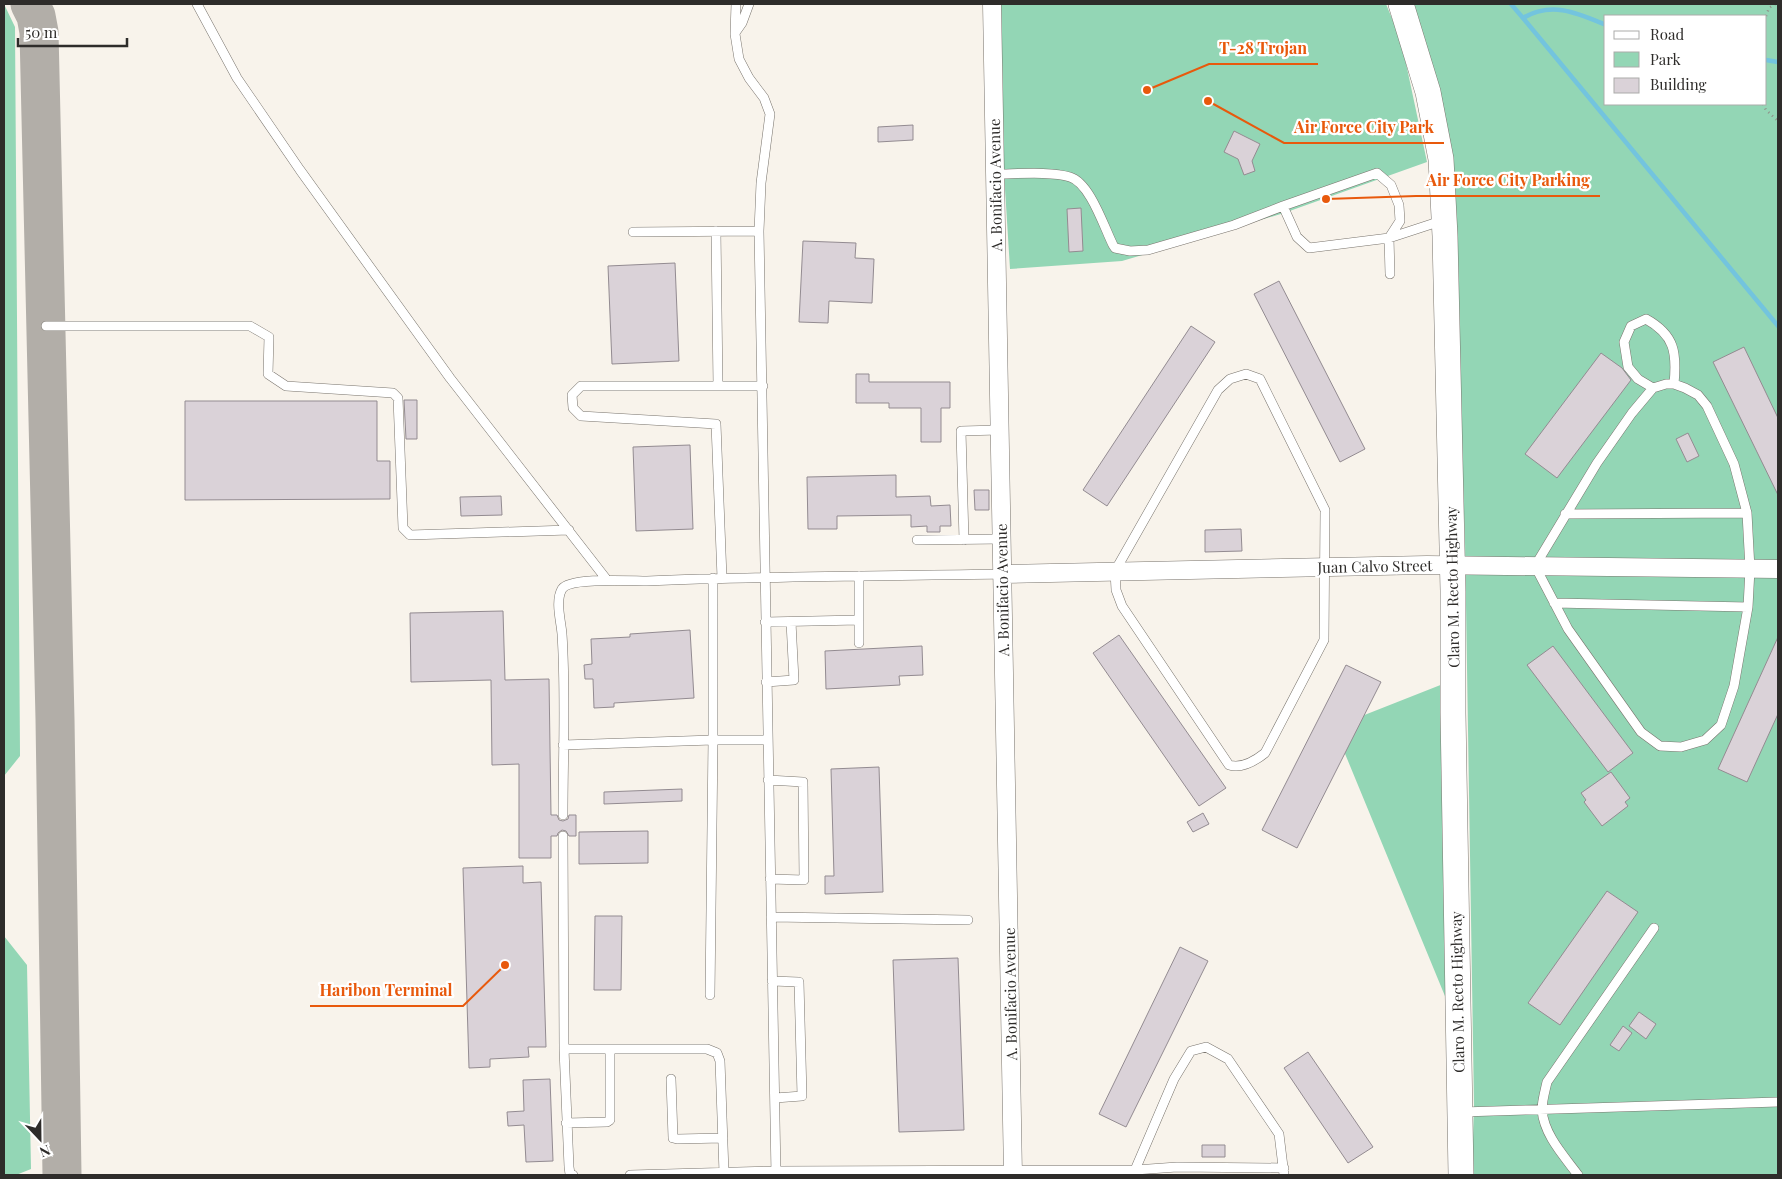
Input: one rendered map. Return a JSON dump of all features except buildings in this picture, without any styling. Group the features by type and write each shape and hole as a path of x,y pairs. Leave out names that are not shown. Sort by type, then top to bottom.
{"main road":[{"name":"Claro M. Recto Highway","path":"1401,4 1421,64 1441,159 1452,566 1461,1175"}],"street":[{"name":"A. Bonifacio Avenue","path":"992,4 1013,1172"},
{"name":"Juan Calvo Street","path":"1002,574 1452,566 1778,569"}],"lane":[{"path":"197,4 237,78 300,170 450,378 608,580"},
{"path":"736,4 735,34 739,59 748,78 764,98 770,114 761,183 759,231 776,1173"},
{"path":"735,34 742,23 748,4"},
{"path":"995,174 1052,174 1071,177 1085,189 1115,248 1130,251 1148,250 1194,237 1377,173 1391,185 1399,205 1400,222 1389,238 1390,274"},
{"path":"1283,206 1296,237 1309,248 1389,238 1444,220"},
{"path":"716,231 718,386"},
{"path":"633,232 759,231"},
{"path":"1653,388 1638,379 1628,367 1624,342 1631,326 1646,319 1667,334 1672,345 1675,368 1674,384"},
{"path":"46,326 250,326 269,337 268,374 286,386 393,393 396,395 398,398 404,528 410,535 569,530"},
{"path":"1246,374 1260,379 1325,510 1324,640 1265,753 1255,761 1234,767 1229,765 1122,606 1116,590 1115,571 1218,390 1230,379 1246,374"},
{"path":"1674,384 1698,396 1707,406 1734,464 1747,513 1750,569 1748,607 1734,686 1722,725 1705,740 1681,747 1660,746 1641,732 1568,629 1535,566 1597,463 1632,413 1653,388 1674,384"},
{"path":"710,996 718,426 716,424 581,416 574,408 572,395 581,386 763,386"},
{"path":"964,540 961,431 999,430"},
{"path":"1565,514 1747,513"},
{"path":"917,540 1001,540"},
{"path":"563,815 564,746 559,596 564,587 572,583 608,580 1002,574"},
{"path":"859,576 859,643"},
{"path":"1554,603 1748,607"},
{"path":"765,622 859,620"},
{"path":"766,682 794,680 791,622"},
{"path":"564,746 713,740 768,740"},
{"path":"768,780 802,782 804,880 770,879"},
{"path":"562,836 566,1123 569,1167 570,1174 573,1175"},
{"path":"771,917 968,920"},
{"path":"1578,1175 1555,1143 1546,1126 1542,1109 1547,1082 1654,928"},
{"path":"772,981 799,982 802,1096 775,1098"},
{"path":"630,1175 1135,1170 1284,1172 1279,1134 1228,1058 1206,1047 1191,1051 1174,1079 1135,1170"},
{"path":"564,1049 707,1049 717,1052 720,1061 724,1173"},
{"path":"566,1123 607,1122 610,1120 610,1050"},
{"path":"671,1079 673,1138 677,1140 723,1138"},
{"path":"1460,1112 1778,1102"}],"path":[{"path":"1766,15 1770,8 1775,4"},
{"path":"1764,105 1766,110 1778,121"}],"green space":[{"path":"4,4 15,27 20,756 4,776"},
{"path":"1001,4 1386,4 1401,40 1427,162 1284,213 1122,261 1010,269 1004,173"},
{"path":"1410,4 1778,4 1778,1175 1472,1175 1474,1105 1465,542 1454,224"},
{"path":"1443,684 1447,1001 1334,727"},
{"path":"4,936 27,965 31,1169 16,1175 4,1175"}],"waterway":[{"path":"1511,4 1523,18 1544,10 1554,10 1575,13 1604,24"},
{"path":"1523,18 1778,326"},
{"path":"1767,60 1778,62"}],"taxiway":[{"path":"30,4 36,16 39,32 55,719 62,1175"}],"place":[{"name":"T-28 Trojan","path":"1147,90"},
{"name":"Air Force City Park","path":"1208,101"},
{"name":"Air Force City Parking","path":"1326,199"},
{"name":"Haribon Terminal","path":"505,965"}]}
